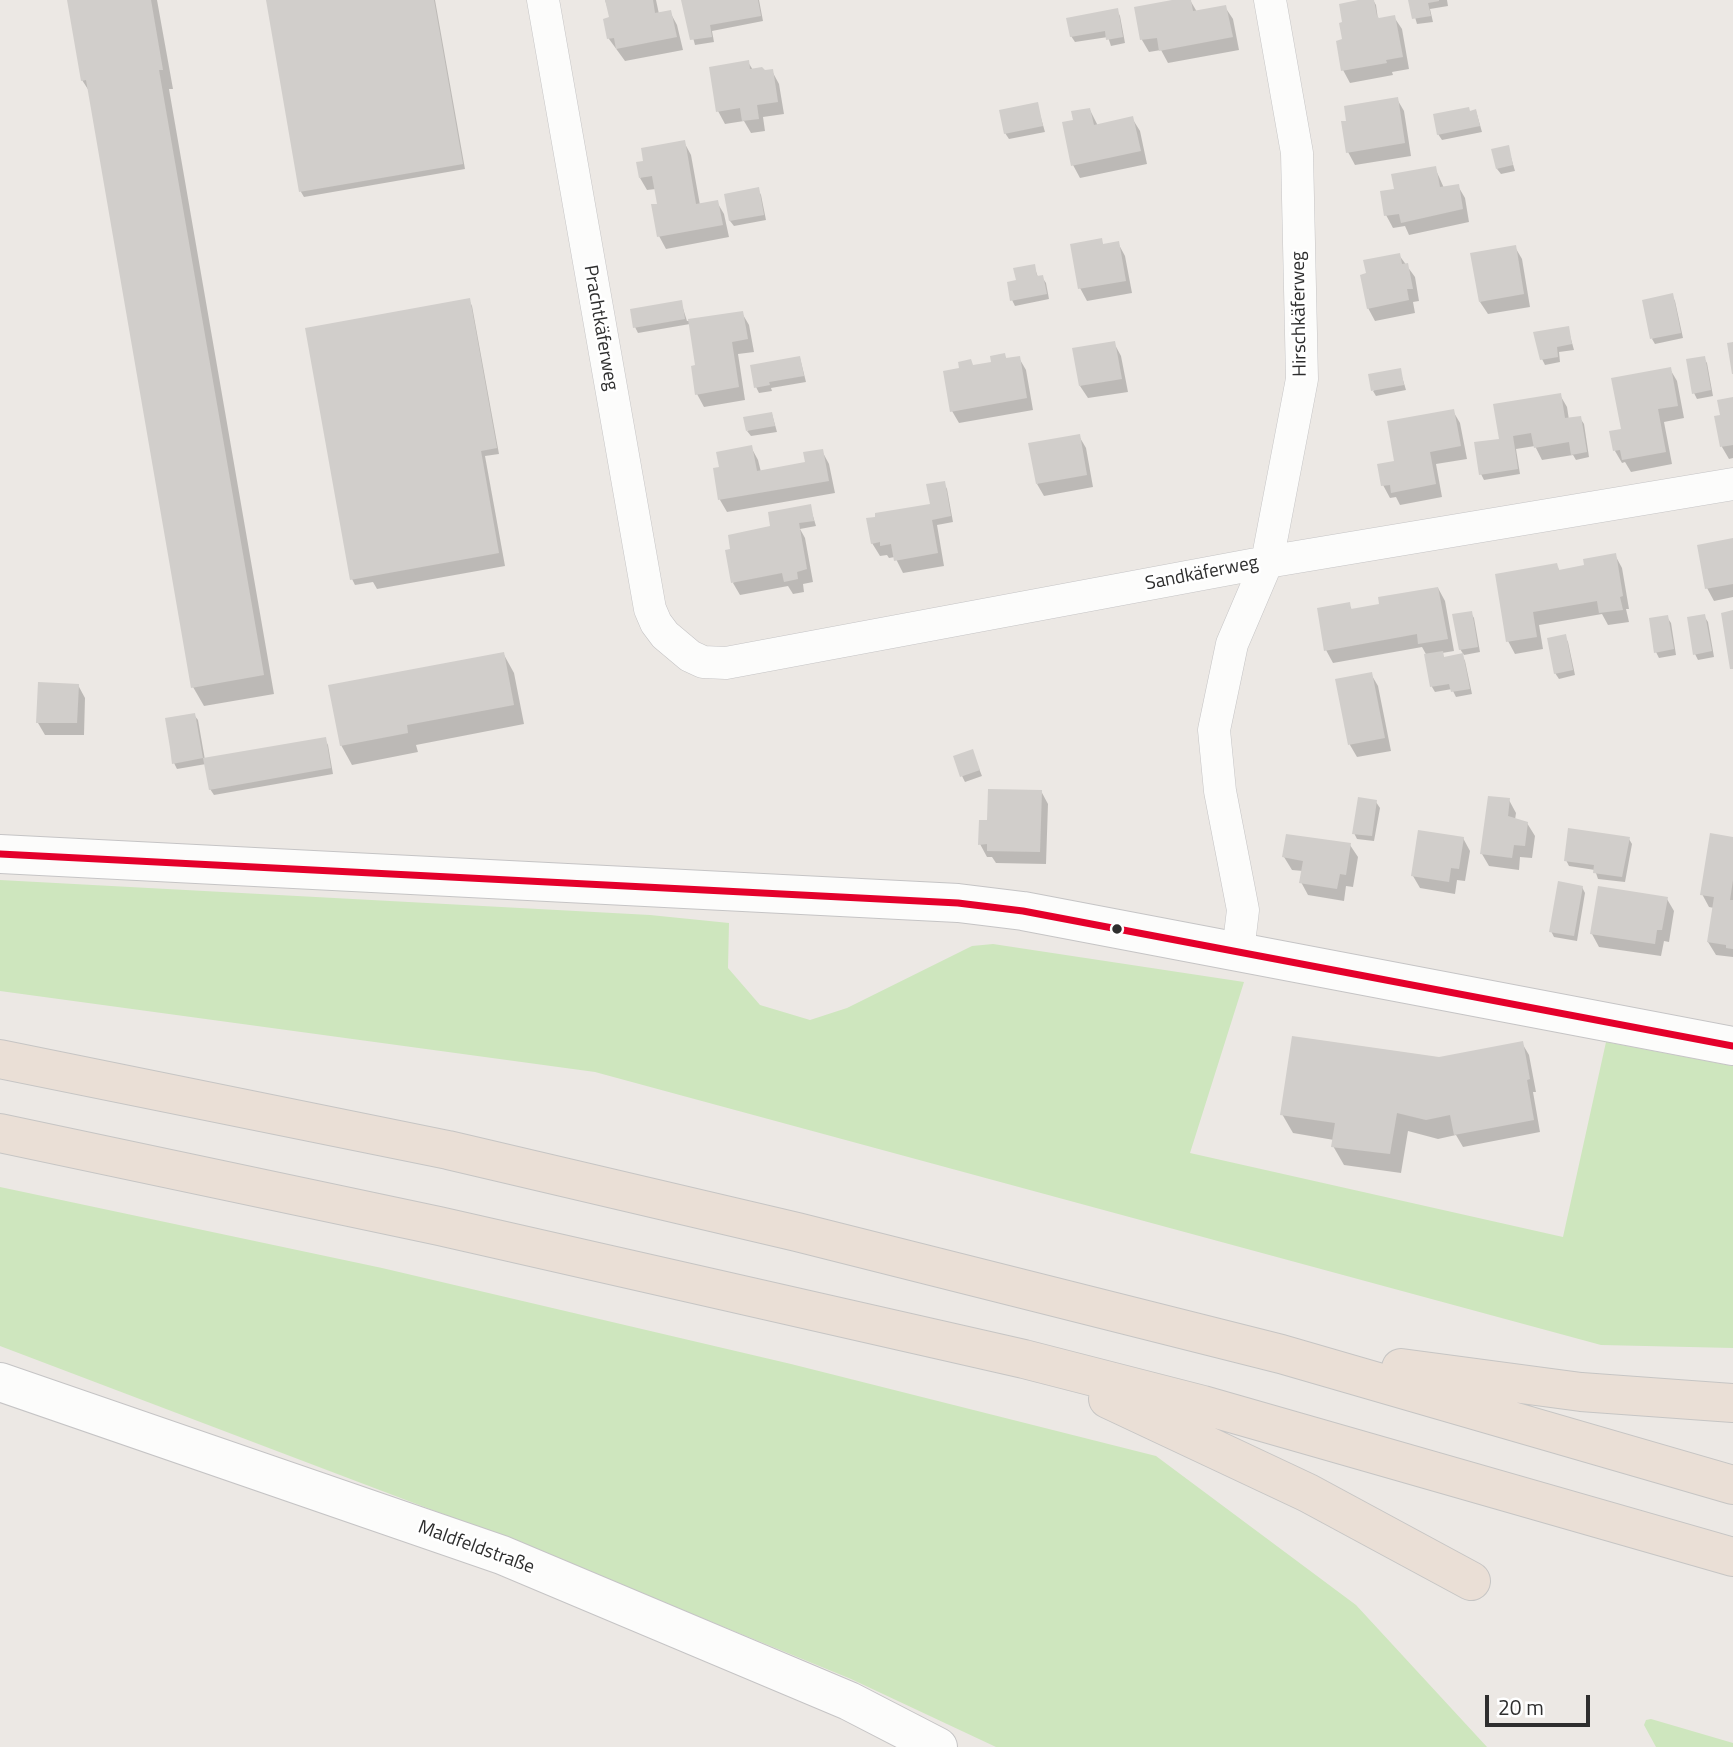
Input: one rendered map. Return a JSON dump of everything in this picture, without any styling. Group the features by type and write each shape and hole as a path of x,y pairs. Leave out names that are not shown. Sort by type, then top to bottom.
{"highway":[{"path":"0,1059 448,1150 797,1232 1281,1353 1733,1485"},
{"path":"0,1133 439,1226 1024,1359 1203,1405 1733,1557"},
{"path":"1281,1353 1581,1392 1733,1403"},
{"path":"1024,1359 1271,1475 1471,1581"}],"street":[{"name":"Prachtkäferweg","path":"543,0 650,609 656,623 677,646"},
{"name":"Hirschkäferweg","path":"1238,952 1244,910 1220,791 1214,730 1232,644 1267,562 1302,379 1297,153 1270,0"},
{"name":"Sandkäferweg","path":"677,646 703,662 726,663 1267,562 1733,484"},
{"path":"0,853 958,903 1023,911 1733,1046"},
{"name":"Maldfeldstraße","path":"0,1382 502,1555 849,1701 938,1747"}],"green space":[{"path":"0,880 650,915 729,923 728,968 760,1005 810,1020 847,1008 972,946 993,944 1244,982 1190,1153 1563,1237 1606,1042 1733,1066 1733,1348 1601,1345 595,1072 0,991"},
{"path":"0,1187 382,1268 791,1364 1156,1456 1356,1605 1487,1747 996,1747 851,1679 514,1541 0,1346"},
{"path":"1651,1719 1733,1743 1733,1747 1656,1747 1644,1725 1646,1720"}],"building":[{"path":"67,0 151,0 163,70 159,70 264,675 191,688 86,80 81,81"},
{"path":"266,0 434,0 463,164 299,192"},
{"path":"605,0 653,0 655,13 671,10 677,37 616,49 614,38 607,39 603,19 609,17"},
{"path":"681,0 758,0 761,16 710,25 712,37 690,40"},
{"path":"1172,0 1191,0 1193,11 1226,5 1233,37 1159,51 1157,38 1140,40 1134,7"},
{"path":"1374,0 1379,18 1395,15 1403,57 1386,60 1387,63 1341,71 1336,41 1342,39 1339,4"},
{"path":"1408,0 1439,1 1428,3 1431,16 1412,19"},
{"path":"1118,8 1123,37 1106,40 1105,31 1070,37 1066,18"},
{"path":"749,60 750,69 773,69 778,102 757,105 759,119 742,121 740,108 716,112 709,67"},
{"path":"1398,97 1405,143 1346,153 1341,121 1346,121 1344,106"},
{"path":"1038,102 1043,126 1004,134 999,110"},
{"path":"1469,107 1470,111 1476,109 1480,126 1437,135 1433,114"},
{"path":"1090,108 1094,125 1133,116 1141,151 1071,166 1062,122 1073,120 1071,111"},
{"path":"685,140 696,204 718,200 723,225 657,237 651,204 657,204 652,176 639,178 636,162 643,161 641,148"},
{"path":"1509,145 1513,165 1496,169 1491,149"},
{"path":"1436,166 1440,187 1459,184 1463,209 1401,223 1399,214 1384,216 1380,191 1394,189 1391,174"},
{"path":"759,187 764,215 729,221 724,194"},
{"path":"1102,238 1103,244 1119,241 1126,281 1078,289 1070,244"},
{"path":"1516,245 1524,294 1479,302 1470,253"},
{"path":"1400,253 1402,264 1408,263 1413,289 1407,289 1409,300 1367,309 1360,275 1366,273 1363,260"},
{"path":"1035,264 1037,276 1043,275 1047,294 1010,301 1007,282 1016,280 1013,268"},
{"path":"1673,293 1681,333 1650,339 1642,300"},
{"path":"470,298 497,448 481,451 499,553 350,580 305,328"},
{"path":"682,300 685,319 633,328 630,309"},
{"path":"743,311 748,339 732,342 739,387 695,395 691,366 695,365 688,319"},
{"path":"1569,326 1572,344 1557,347 1558,357 1540,360 1533,332"},
{"path":"1115,341 1122,379 1079,386 1072,348"},
{"path":"1733,342 1733,374 1732,374 1727,343"},
{"path":"1005,353 1006,358 1020,356 1027,398 950,412 943,371 959,368 958,362 971,359 973,365 991,362 990,356"},
{"path":"800,356 804,376 769,382 770,385 754,388 750,365"},
{"path":"1705,356 1711,390 1692,394 1686,359"},
{"path":"1671,367 1678,406 1658,409 1666,452 1622,460 1620,450 1613,451 1609,431 1621,429 1611,378"},
{"path":"1401,368 1404,385 1371,391 1368,374"},
{"path":"1561,393 1565,418 1581,416 1587,452 1571,455 1569,442 1534,448 1531,433 1513,436 1518,469 1479,475 1474,442 1499,439 1493,404"},
{"path":"1733,397 1733,445 1720,447 1714,416 1720,415 1717,400"},
{"path":"1454,409 1461,446 1430,452 1436,484 1391,493 1390,485 1381,486 1377,464 1394,461 1387,421"},
{"path":"772,412 775,426 746,431 743,417"},
{"path":"1080,434 1087,475 1036,484 1028,443"},
{"path":"752,445 757,471 805,462 803,452 823,449 829,481 718,500 713,468 719,467 716,452"},
{"path":"945,481 951,516 932,520 938,553 894,561 891,544 871,544 866,518 875,517 875,513 930,504 926,484"},
{"path":"811,504 814,521 799,523 807,569 797,572 798,579 784,582 782,573 731,583 725,550 730,549 728,535 770,526 768,512"},
{"path":"1733,538 1733,584 1705,589 1697,545"},
{"path":"1616,553 1623,610 1599,613 1597,601 1533,612 1537,637 1506,642 1495,574 1557,563 1559,570 1584,565 1583,559"},
{"path":"1438,587 1448,639 1418,644 1417,634 1324,651 1317,608 1350,602 1351,609 1379,604 1378,597"},
{"path":"1733,610 1733,669 1730,669 1721,613"},
{"path":"1472,611 1478,647 1459,650 1452,614"},
{"path":"1705,614 1712,651 1693,655 1687,617"},
{"path":"1668,615 1674,649 1654,653 1649,618"},
{"path":"1566,634 1573,670 1554,674 1547,638"},
{"path":"1443,651 1444,657 1463,653 1470,689 1451,692 1449,684 1430,687 1424,654"},
{"path":"504,652 514,705 407,725 408,733 340,746 328,685"},
{"path":"1372,672 1385,738 1348,745 1335,679"},
{"path":"38,682 79,684 77,723 36,723"},
{"path":"195,713 203,758 172,764 165,718"},
{"path":"326,737 331,768 209,790 203,758"},
{"path":"973,749 980,770 960,777 953,756"},
{"path":"988,789 1042,790 1040,852 987,851 987,844 978,845 979,820 987,820"},
{"path":"1488,796 1510,798 1508,816 1528,822 1525,846 1514,845 1512,858 1480,854"},
{"path":"1358,797 1377,800 1372,836 1352,834"},
{"path":"1568,828 1630,837 1622,877 1593,873 1594,865 1564,861"},
{"path":"1418,830 1464,837 1459,869 1451,868 1449,882 1411,876"},
{"path":"1710,833 1733,837 1730,900 1733,900 1733,949 1707,942 1714,897 1700,895"},
{"path":"1286,834 1351,843 1346,875 1340,874 1337,889 1299,883 1303,861 1282,857"},
{"path":"1558,881 1583,886 1574,936 1549,932"},
{"path":"1598,886 1668,897 1662,930 1657,930 1655,944 1590,934"},
{"path":"1292,1036 1439,1057 1523,1041 1534,1120 1454,1135 1450,1115 1426,1120 1397,1113 1390,1154 1331,1147 1335,1123 1280,1115"}],"transit line":[{"path":"0,854 958,903 1023,911 1733,1046"}]}
